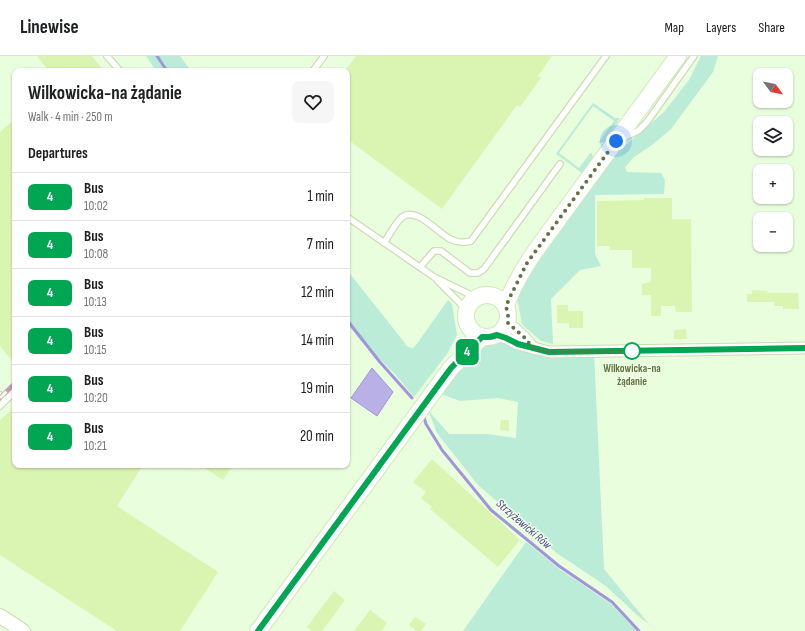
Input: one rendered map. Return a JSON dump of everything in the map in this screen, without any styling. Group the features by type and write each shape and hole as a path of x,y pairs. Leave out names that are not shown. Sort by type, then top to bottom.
{"main road":[{"path":"479,328 470,305 500,290 527,263 678,56"},
{"path":"506,306 527,263"},
{"path":"479,328 505,328 508,323 506,306 501,300 484,297"},
{"path":"258,631 479,328"}],"street":[{"path":"508,323 524,337 533,348"},
{"path":"479,328 518,344 549,352 805,348"},
{"path":"0,616 23,631"}],"lane":[{"path":"107,56 117,68"},
{"path":"315,68 324,56"},
{"path":"384,243 402,217 409,215 418,216 450,239 463,243 471,241 606,56"},
{"path":"616,141 638,131 647,122 694,56"},
{"path":"420,267 434,251 441,251 470,273 478,273 484,268 560,164"},
{"path":"350,219 434,277 449,294 462,305 479,328"},
{"path":"434,277 484,297"},
{"path":"0,394 5,400"},
{"path":"0,406 12,394"}],"green space":[{"path":"146,56 180,56 189,68 154,68"},
{"path":"701,56 718,56 713,72 671,129 652,145 634,157 625,167 627,172 661,173 665,180 664,194 595,195 595,254 601,266 580,270 551,299 553,344 541,341 522,324 517,298 518,290 583,195 619,151 664,112 689,80"},
{"path":"593,103 615,118 620,118 605,142 598,143 614,121 593,106 559,153 579,168 591,152 593,157 582,173 556,154"},
{"path":"350,274 408,347 413,348 416,345 448,300 452,304 457,335 447,354 414,397 394,373 360,340 350,327"},
{"path":"506,338 518,344 594,352 604,569 648,623 658,631 638,616 606,586 558,554 478,485 437,433 428,410 449,434 487,434 516,438 518,402 498,398 460,401 441,394 462,363 477,350"},
{"path":"526,542 558,568 611,604 637,631 463,631"}],"shaded area":[{"path":"372,368 393,392 377,416 351,398"}],"building":[{"path":"37,56 92,56 102,68 47,68"},
{"path":"356,56 552,56 538,76 541,78 520,107 517,105 442,209 350,141 350,68 347,68"},
{"path":"12,122 12,360 0,346 0,132"},
{"path":"644,198 672,198 672,219 691,219 692,312 676,312 675,306 661,306 661,316 651,316 651,295 642,295 642,284 651,282 651,268 632,268 632,250 610,250 610,246 597,246 597,201 644,200"},
{"path":"752,290 768,291 767,293 798,293 799,309 783,309 783,306 774,306 774,302 747,302 747,294 752,294"},
{"path":"557,305 568,305 568,311 583,311 583,328 569,328 569,323 557,323"},
{"path":"686,329 687,339 674,339 674,330"},
{"path":"12,410 12,468 141,468 117,506 218,572 180,631 117,631 0,555 0,420"},
{"path":"501,420 509,420 509,431 500,430"},
{"path":"432,459 520,540 498,567 430,509 432,507 421,498 426,492 413,482"},
{"path":"205,468 231,468 223,480"},
{"path":"334,591 345,600 322,631 312,631 307,627"},
{"path":"370,610 387,623 381,631 354,631"},
{"path":"415,617 426,624 421,631 417,631 409,625"}],"waterway":[{"name":"Strzyżewicki Rów","path":"157,56 165,68"},
{"name":"Strzyżewicki Rów","path":"350,324 379,361 412,398"},
{"name":"Strzyżewicki Rów","path":"423,414 426,424 442,450 491,510 559,566 612,602 639,631"}],"railway":[{"path":"0,398 12,386"}],"bus line":[{"name":"4","path":"258,631 451,368 482,337 497,335 518,344 549,352 805,348"}],"place":[{"name":"Wilkowicka-na żądanie","path":"632,351"}],"route":[{"path":"616,141 527,263 506,306 508,311 508,323 524,337 533,348 549,352 632,351"}]}
